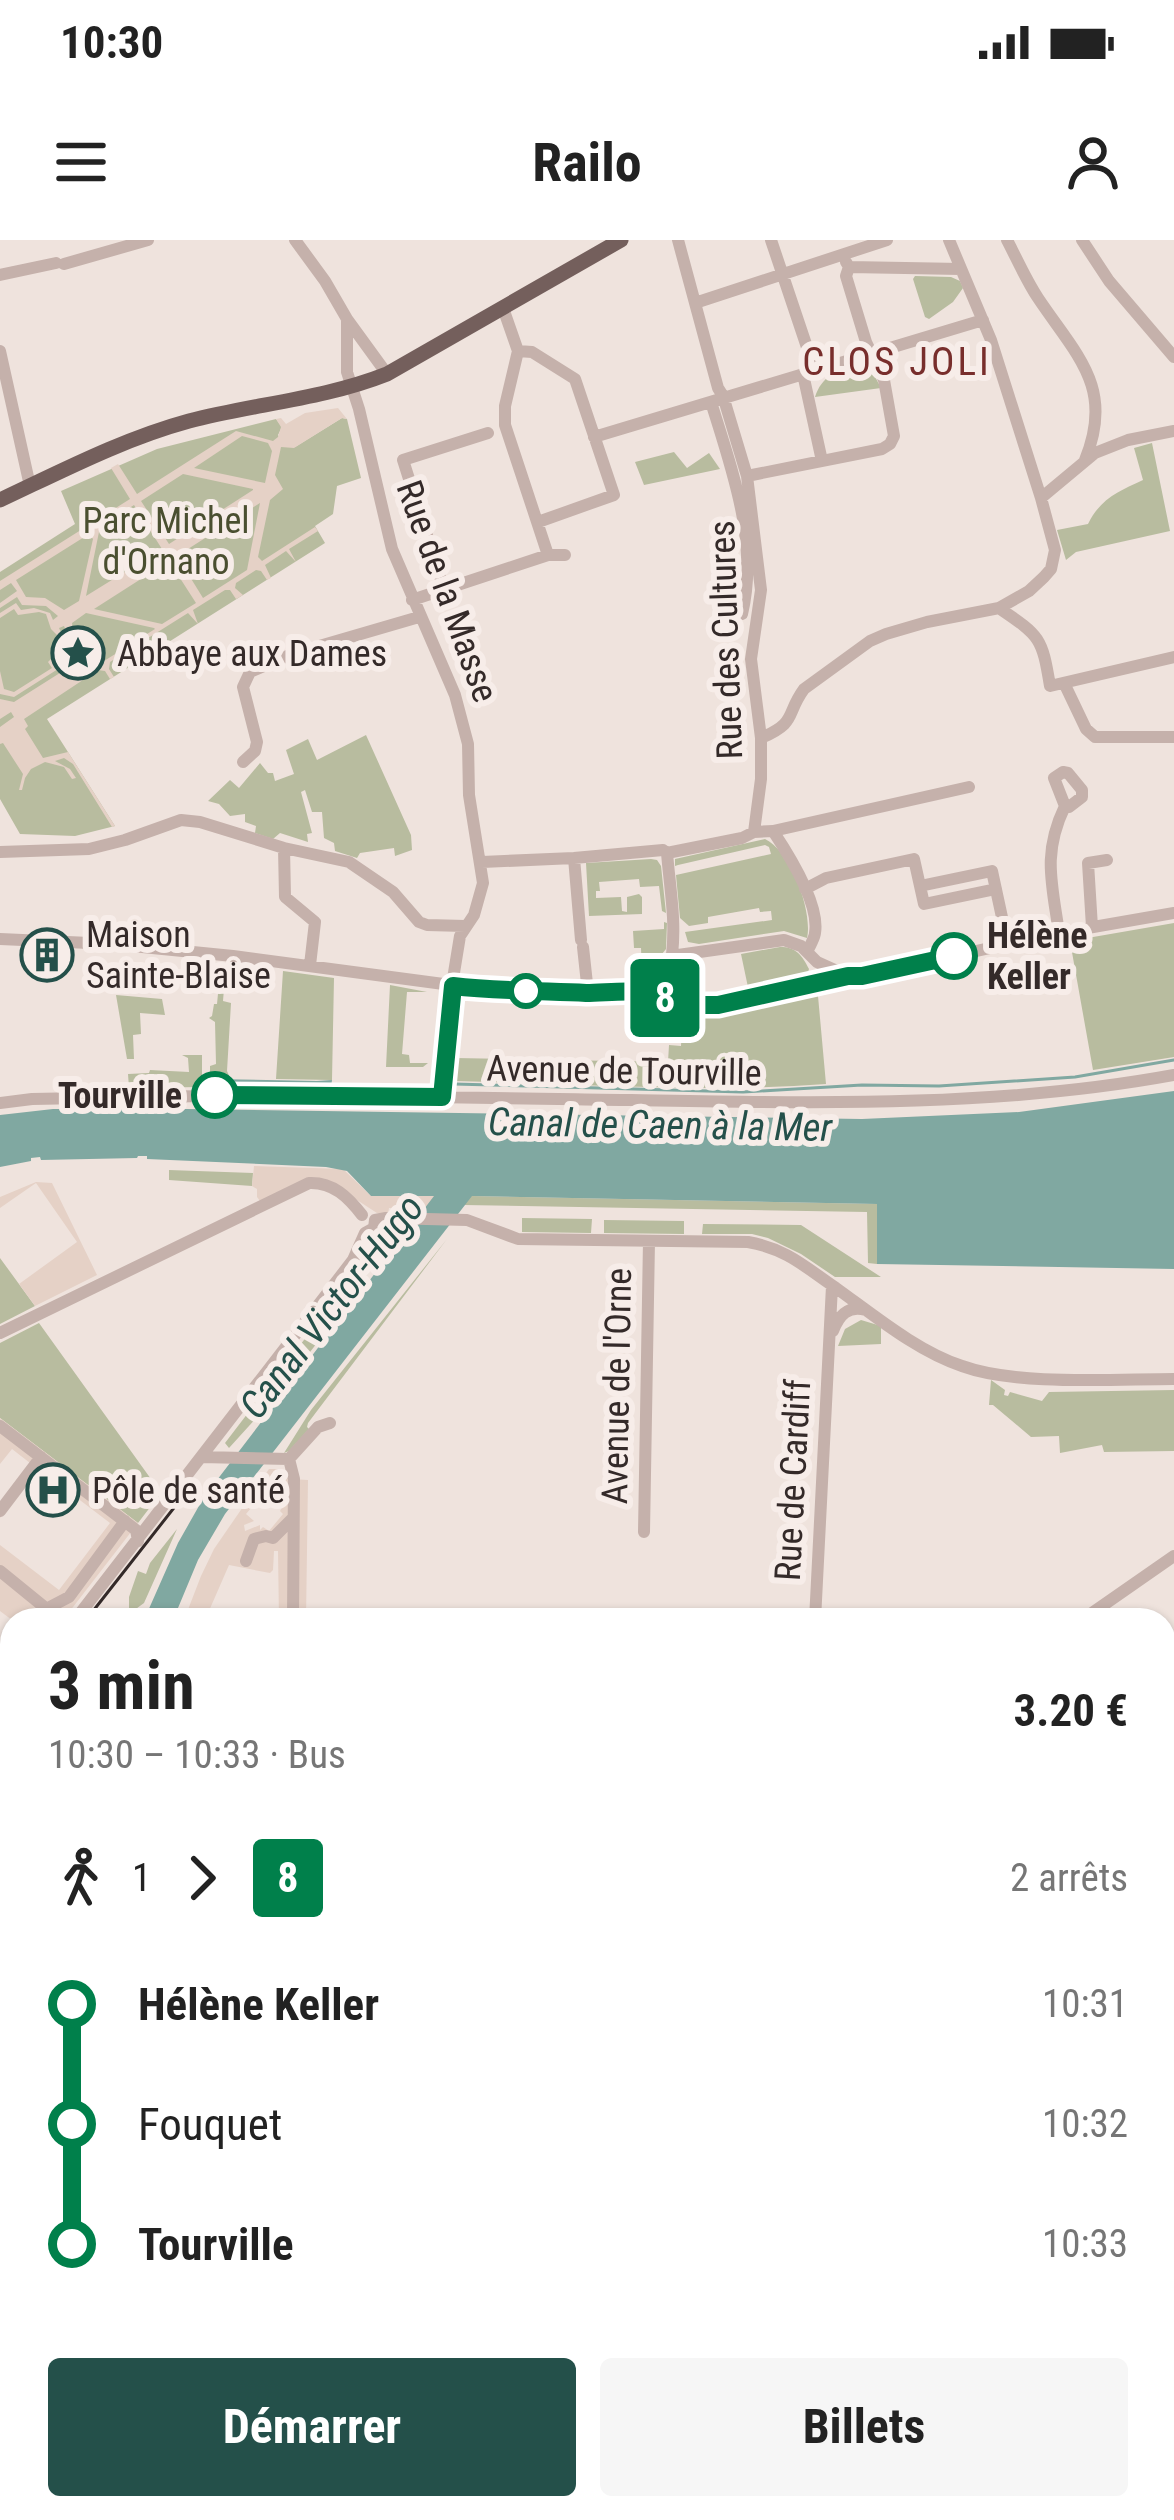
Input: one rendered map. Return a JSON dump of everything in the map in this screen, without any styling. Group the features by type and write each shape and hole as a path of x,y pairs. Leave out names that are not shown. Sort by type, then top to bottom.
{"main road":[{"path":"0,500 117,446 187,422 351,388 388,374 621,240"}],"street":[{"path":"0,275 148,240"},
{"path":"295,240 388,374"},
{"name":"Rue des Cultures","path":"679,240 718,400 747,476 761,590 751,659 761,738 754,832"},
{"path":"770,240 809,372 822,460"},
{"path":"695,303 782,274 845,261 887,240"},
{"path":"761,738 790,721 804,689 870,641 927,622 999,608 1029,591 1051,568 1055,550 1042,498 983,320 949,240"},
{"path":"1007,240 1036,295 1088,368 1097,407 1084,460"},
{"path":"1082,240 1109,281 1174,357"},
{"path":"845,261 961,269"},
{"path":"747,476 882,449 894,436 884,380 871,354 845,261"},
{"path":"503,308 518,351 495,430 538,522 548,555"},
{"name":"Rue de la Masse","path":"347,319 346,372 392,549 444,668 468,744 469,795 482,862 482,894 460,936 442,1097"},
{"path":"594,436 983,320"},
{"path":"0,351 30,486"},
{"path":"518,351 532,352 575,379 614,496 538,522"},
{"path":"718,400 743,520 748,573 742,614"},
{"path":"444,589 403,460 495,430"},
{"path":"1042,498 1084,460 1107,447 1174,431"},
{"path":"412,600 548,555 565,555"},
{"path":"999,608 1040,640 1050,686 1174,656"},
{"path":"243,762 257,742 243,687 250,672 292,654 419,616"},
{"path":"1065,685 1095,737 1174,737"},
{"path":"667,854 969,788"},
{"path":"1059,934 1049,866 1053,831 1065,806"},
{"path":"0,852 89,849 185,816 284,848 349,862 380,881 422,923 465,926"},
{"path":"773,831 805,889 816,929 812,957 818,976 807,987"},
{"path":"284,848 285,897 315,922 310,965"},
{"path":"482,862 663,850 675,935 664,975 649,983 650,992"},
{"path":"574,858 588,993"},
{"path":"805,889 826,878 914,859 920,886 992,871 1008,945"},
{"path":"1092,927 1084,860 1108,860"},
{"path":"0,939 115,944 513,991 650,992 660,998 671,994 693,1005 718,1005 1174,913"},
{"path":"675,935 689,949 701,952"},
{"path":"671,956 784,940 848,976"},
{"path":"664,975 674,986 671,994"},
{"name":"Avenue de Tourville","path":"0,1103 206,1095 939,1100 1077,1090 1174,1075"},
{"path":"0,1333 309,1183 326,1184 368,1218"},
{"path":"57,1608 201,1457 353,1260 365,1233 356,1221 368,1218 467,1220 518,1239 765,1245 791,1255 928,1350 961,1366 1037,1378 1174,1379"},
{"name":"Avenue de l'Orne","path":"644,1532 649,1241"},
{"name":"Rue de Cardiff","path":"816,1608 832,1286"},
{"name":"Rue de Cardiff","path":"829,1344 845,1311 870,1311"},
{"path":"201,1457 289,1459 318,1426 330,1423"},
{"path":"1,1428 133,1531"},
{"path":"0,1510 41,1457"},
{"path":"289,1459 293,1472 293,1608"},
{"path":"246,1561 254,1539 273,1538 293,1518"},
{"path":"83,1608 133,1531"},
{"path":"1099,1608 1174,1556"},
{"path":"0,1571 42,1608"}],"green space":[{"path":"915,276 951,277 963,288 953,302 929,319"},
{"path":"855,366 872,371 881,388 815,397 830,376"},
{"name":"Parc Michel d'Ornano","path":"276,419 284,445 295,447 347,419 361,478 337,486 333,514 315,526 325,543 47,719 115,826 75,836 20,834 0,799 0,572 75,524 61,491 157,449"},
{"path":"1152,443 1170,531 1076,552 1066,560 1057,530 1088,524 1104,502 1143,480 1134,448"},
{"path":"674,452 687,468 709,453 720,469 644,485 635,462"},
{"path":"366,735 411,835 412,850 395,856 394,848 360,853 357,858 335,851 334,843 324,838 322,812 312,812 305,790 301,792 312,833 307,834 308,842 280,833 273,839 255,833 256,826 245,822 245,814 230,816 219,804 208,801 230,780 239,788 260,763 275,781 294,774 286,750 308,739 317,760"},
{"path":"765,839 783,856 798,883 807,913 807,938 784,931 688,942 685,932 772,920 771,911 760,912 759,908 708,917 708,923 689,926 680,918 676,875 771,854 765,845 675,866 675,859"},
{"path":"651,859 661,866 666,913 659,886 640,887 639,879 599,882 596,898 621,897 622,911 627,912 627,897 639,894 642,914 589,916 586,863"},
{"path":"664,922 666,949 641,980 590,985 642,974 641,948 634,948 633,931 664,929"},
{"path":"1174,923 1174,1057 1093,1070 1070,941"},
{"path":"780,947 801,956 809,969 806,978 749,992 741,954"},
{"path":"221,963 226,964 223,1001 231,1003 230,1078 210,1079 210,1066 216,1064 215,1022 209,1018 217,1004"},
{"path":"283,971 334,978 332,1080 276,1079"},
{"path":"390,985 427,992 407,992 402,1054 409,1055 410,1063 428,1063 423,1067 386,1067"},
{"path":"813,991 818,996 826,1084 687,1088 455,1081 455,1058 668,1062 669,1045 681,1046 682,1023 692,1021 689,1009 741,1007"},
{"path":"116,995 162,999 165,1015 140,1013 141,1034 133,1035 134,1059 127,1059"},
{"path":"182,1055 202,1055 202,1087 129,1088 128,1074 189,1072 188,1058"},
{"path":"169,1170 253,1173 252,1186 169,1180"},
{"path":"471,1196 877,1204 877,1264 868,1263 867,1212 464,1205"},
{"path":"522,1218 592,1219 591,1233 522,1232"},
{"path":"604,1220 684,1221 684,1234 604,1233"},
{"path":"703,1224 801,1225 881,1277 835,1277 768,1238 702,1234"},
{"path":"402,1226 322,1338 313,1331 388,1229"},
{"path":"447,1239 308,1423 309,1429 284,1453 311,1410"},
{"path":"0,1258 35,1306 0,1324"},
{"path":"861,1320 881,1326 881,1344 838,1346 845,1329"},
{"path":"39,1323 161,1493 138,1523 0,1418 0,1343"},
{"path":"307,1336 317,1343 229,1448 225,1443"},
{"path":"991,1380 1005,1390 1004,1395 1010,1392 1042,1401 1049,1392 1174,1390 1174,1451 1104,1452 1102,1445 1060,1453 1059,1436 1031,1437 989,1405"},
{"path":"177,1529 144,1603 129,1608 138,1571 146,1574"}],"shaded area":[{"path":"338,408 347,419 294,448 281,447 275,475 283,489 270,500 258,557 262,561 315,527 318,531 289,549 296,562 286,551 265,565 271,578 267,580 256,570 236,583 243,595 236,599 225,590 193,610 198,624 188,613 110,662 114,677 98,670 24,719 43,758 68,752 115,826 64,758 55,761 70,769 76,778 64,767 45,762 31,769 19,790 23,774 0,744 0,727 14,717 11,712 0,719 0,699 14,702 63,671 59,662 67,633 64,626 59,628 64,639 54,662 58,669 14,697 0,694 0,671 4,689 14,692 52,668 48,662 60,638 46,614 18,615 14,609 0,618 0,613 16,603 21,610 50,613 53,620 58,616 46,606 22,605 17,597 0,608 17,591 11,583 0,590 0,581 130,499 111,468 118,464 137,494 236,431 273,441 281,427 276,419 286,424 305,413","holes":["242,436 268,443 272,451 265,483 194,468","183,474 253,489 169,544 141,501","260,503 247,570 203,598 177,556","134,505 162,549 86,596 100,527","89,534 93,539 79,601 64,610 45,598 26,597 16,580","169,561 196,603 162,624 94,609","86,613 155,629 77,678 68,663 75,644 72,623"]},
{"path":"254,1166 343,1169 371,1196 435,1196 426,1209 389,1208 388,1214 377,1213 326,1180 260,1201 252,1186"},
{"path":"36,1182 52,1183 97,1275 35,1306 19,1284 77,1242 36,1183 0,1208 0,1197"},
{"path":"0,1418 138,1523 72,1608 0,1608 0,1545 59,1590 110,1523 39,1469 0,1518 0,1503 30,1463 12,1449 0,1464"},
{"path":"269,1469 283,1469 291,1479 308,1480 306,1608 279,1608 278,1551 274,1551 270,1573 229,1565 210,1608 189,1608 201,1576","holes":["264,1493 265,1500 273,1493 285,1502 283,1514 269,1531 260,1530 260,1525 245,1531 244,1525 254,1521 246,1514"]}],"water":[{"path":"210,1079 332,1080 331,1087 211,1087"},
{"name":"Canal de Caen à la Mer","path":"1174,1091 1174,1269 877,1264 877,1204 472,1196 225,1514 178,1608 149,1608 204,1497 434,1196 371,1196 347,1171 326,1167 138,1156 40,1157 0,1167 0,1115 53,1109 862,1119 1019,1112"}],"waterway":[{"name":"Canal de Caen à la Mer","path":"454,1084 743,1092 939,1086 1075,1077 1174,1060"}],"tram line":[{"path":"95,1608 184,1495"}],"bus line":[{"name":"8","path":"215,1095 442,1097 453,986 650,992 660,998 671,994 693,1005 718,1005 954,956"}],"place":[{"name":"Abbaye aux Dames","path":"78,653"},
{"name":"Maison Sainte-Blaise","path":"47,955"},
{"name":"Hélène Keller","path":"954,956"},
{"name":"Tourville","path":"215,1095"},
{"name":"Pôle de santé","path":"53,1490"}],"district":[{"name":"CLOS JOLI","path":"897,361"}],"water label":[{"name":"Canal Victor-Hugo","path":"331,1306"}]}
